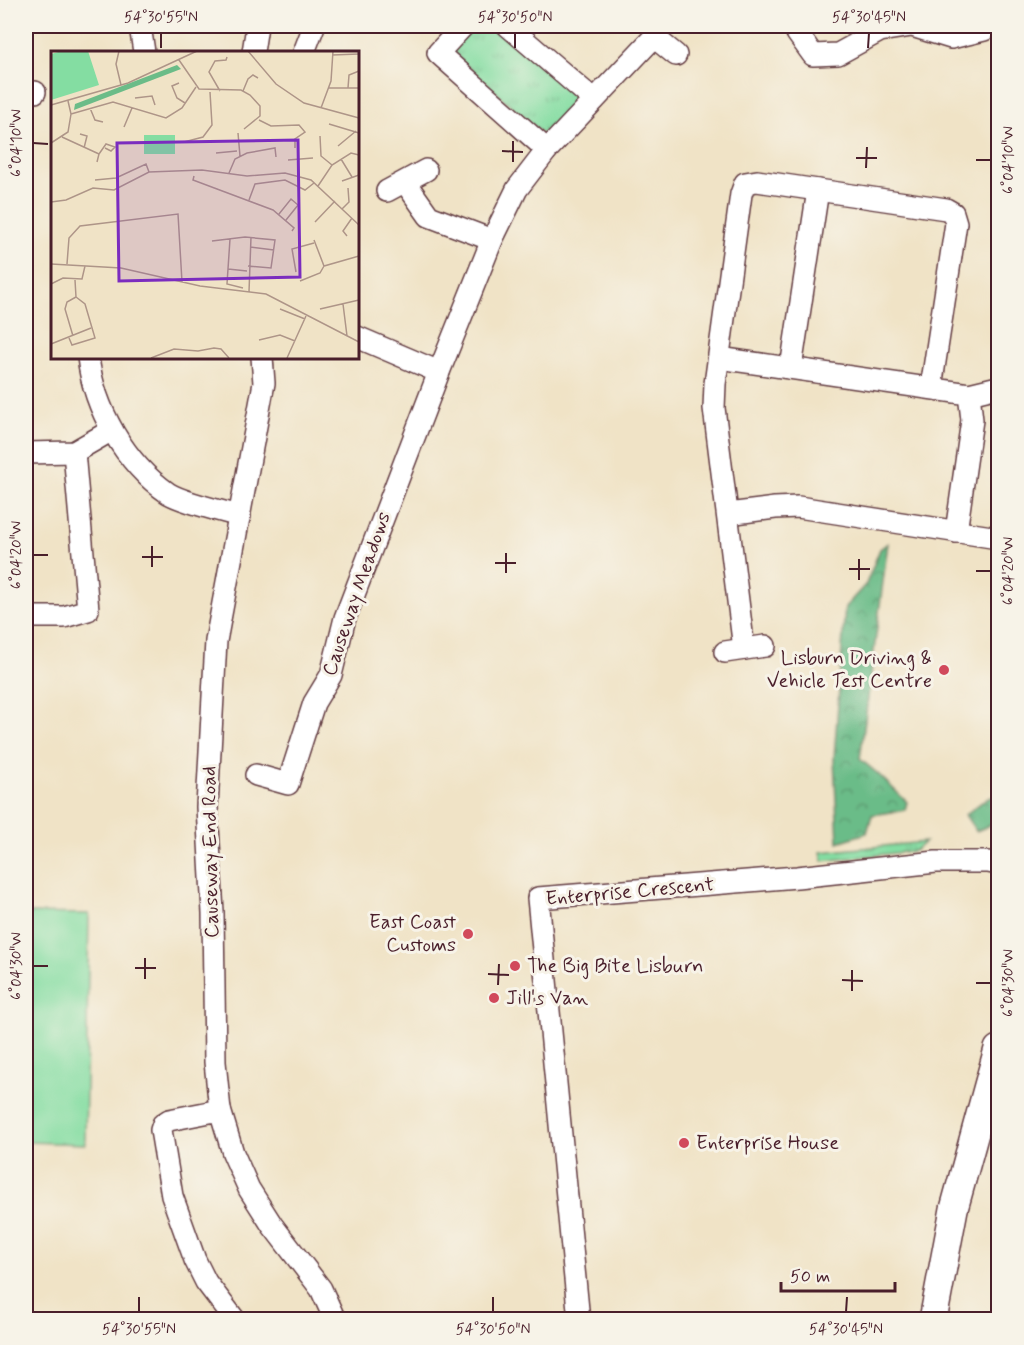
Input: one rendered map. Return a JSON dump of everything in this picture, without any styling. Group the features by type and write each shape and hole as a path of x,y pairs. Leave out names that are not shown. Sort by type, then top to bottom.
{"main road":[{"path":"933,1320 954,1209 999,1049"}],"street":[{"path":"140,26 144,51"},
{"path":"254,51 257,26"},
{"path":"304,51 315,26"},
{"path":"463,26 438,53 547,150"},
{"path":"508,26 594,100"},
{"path":"797,26 797,33 813,55 838,54 880,31 912,26 951,38 984,30"},
{"name":"Causeway Meadows","path":"256,776 288,784 314,703 331,675 345,618 439,372 492,240 517,189 547,150 654,37 675,55"},
{"path":"426,170 396,187 429,216 492,240"},
{"path":"765,646 734,650 728,514 714,408 715,384 741,194 745,183 757,181 946,209 952,213 956,223 931,388"},
{"path":"791,368 818,190"},
{"path":"358,337 439,372"},
{"path":"88,358 90,379 112,430 136,466 170,495 240,516"},
{"name":"Causeway End Road","path":"262,358 264,383 216,640 207,807 213,924 213,1039 220,1110 233,1153 249,1189 272,1225 321,1289 335,1320"},
{"path":"719,358 969,394 999,387"},
{"path":"956,532 972,420 969,394"},
{"path":"26,453 74,452 112,430"},
{"path":"26,617 64,617 88,610 74,452"},
{"path":"728,514 798,507 999,538"},
{"name":"Enterprise Crescent","path":"579,1320 538,898 797,878 936,862 999,864"},
{"path":"220,1110 169,1120 163,1124 161,1130 170,1185 195,1260 206,1282 235,1320"}],"green space":[{"path":"473,26 496,26 581,102 548,139 450,51"},
{"path":"888,543 860,759 907,802 905,810 872,815 867,833 838,842 834,759 845,607 866,584 880,549"},
{"path":"998,795 998,822 976,831 965,815 986,799"},
{"path":"925,842 914,851 823,861 821,852"},
{"path":"26,913 89,914 85,1144 26,1142"}],"place":[{"name":"Lisburn Driving & Vehicle Test Centre","path":"944,670"},
{"name":"East Coast Customs","path":"468,934"},
{"name":"The Big Bite Lisburn","path":"515,966"},
{"name":"Jill's Van","path":"494,998"},
{"name":"Enterprise House","path":"684,1143"}]}
